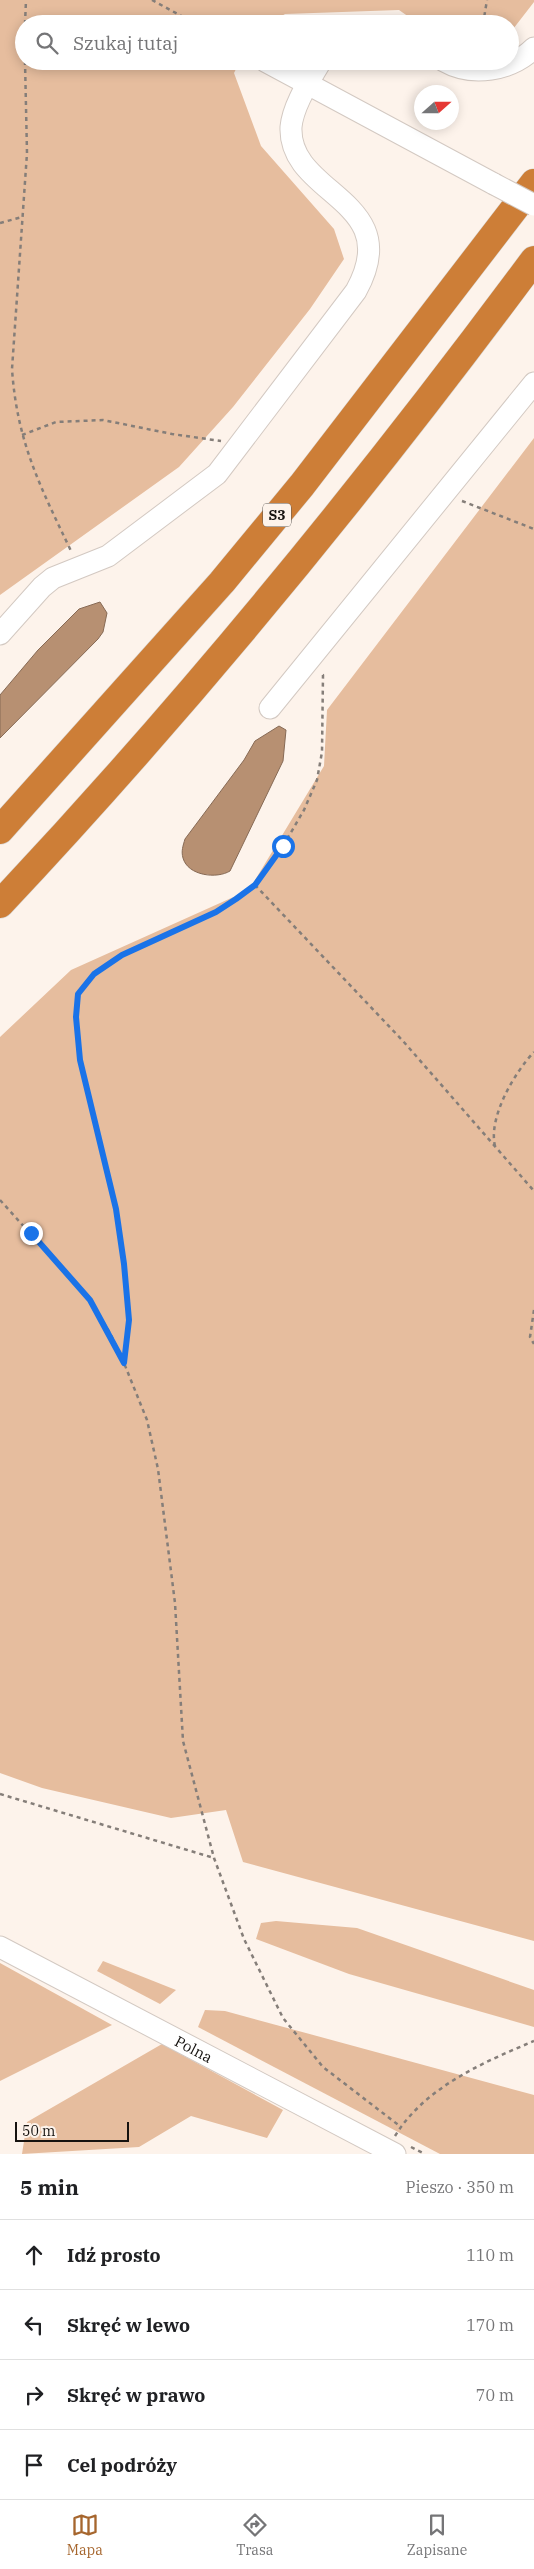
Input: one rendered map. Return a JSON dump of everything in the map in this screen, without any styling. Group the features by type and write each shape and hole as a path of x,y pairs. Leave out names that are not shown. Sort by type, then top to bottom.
{"highway":[{"name":"S3","path":"0,830 228,574 302,485 534,183"},
{"path":"0,904 51,849 260,611 349,501 534,260"}],"street":[{"path":"519,60 534,48"},
{"path":"282,70 534,205"},
{"path":"0,634 42,587 53,578 108,556 194,494 217,474 243,444 356,290 364,276 368,260 368,244 363,226 353,210 299,160 293,144 291,127 294,114 316,70"},
{"path":"270,708 534,384"},
{"name":"Polna","path":"0,1946 391,2152"}],"path":[{"path":"25,15 26,0"},
{"path":"152,0 180,15"},
{"path":"484,15 487,0"},
{"path":"25,70 26,153 12,369 22,435 41,490 79,568"},
{"path":"0,223 22,217"},
{"path":"22,435 56,422 103,420 172,434 243,444"},
{"path":"444,494 534,529"},
{"path":"124,1363 129,1320 124,1264 116,1209 80,1060 76,1017 78,994 94,974 122,955 216,912 255,885 283,846 304,810 317,780 322,752 324,675 309,660"},
{"path":"255,885 403,1041 534,1191"},
{"path":"495,1147 494,1136 503,1095 534,1052"},
{"path":"0,1200 90,1300 124,1363 147,1420 158,1469 175,1603 183,1741 214,1858 244,1939 283,2018 323,2067 400,2127 428,2099 466,2072 534,2041"},
{"path":"534,1310 530,1337 534,1344"},
{"path":"0,1794 214,1858"}],"shaded area":[{"path":"0,0 534,0 519,21 519,15 406,15 399,10 283,15 15,15 15,70 236,70 234,73 261,146 334,229 344,259 310,309 233,407 179,467 0,595"},
{"path":"534,438 534,1941 243,1862 226,1810 171,1818 42,1788 0,1773 0,1037 71,970 249,890 324,766 327,710"},
{"path":"100,602 107,613 103,632 98,639 0,738 0,695 38,650 79,609"},
{"path":"279,726 286,730 283,761 230,871 211,875 191,869 186,864 182,855 185,839 244,760 255,741"},
{"path":"276,1921 357,1928 534,1990 534,2027 349,1974 256,1939 261,1923"},
{"path":"103,1961 176,1990 160,2004 97,1971"},
{"path":"0,1963 112,2025 0,2081"},
{"path":"205,2010 225,2011 534,2095 534,2154 440,2154 198,2027"},
{"path":"162,2044 283,2110 267,2138 191,2116 139,2147 22,2154 27,2122"}],"route":[{"path":"31,1233 90,1300 110,1333 124,1363 129,1320 124,1264 116,1209 80,1060 76,1017 78,994 94,974 122,955 216,912 236,899 255,885 283,846"}]}
